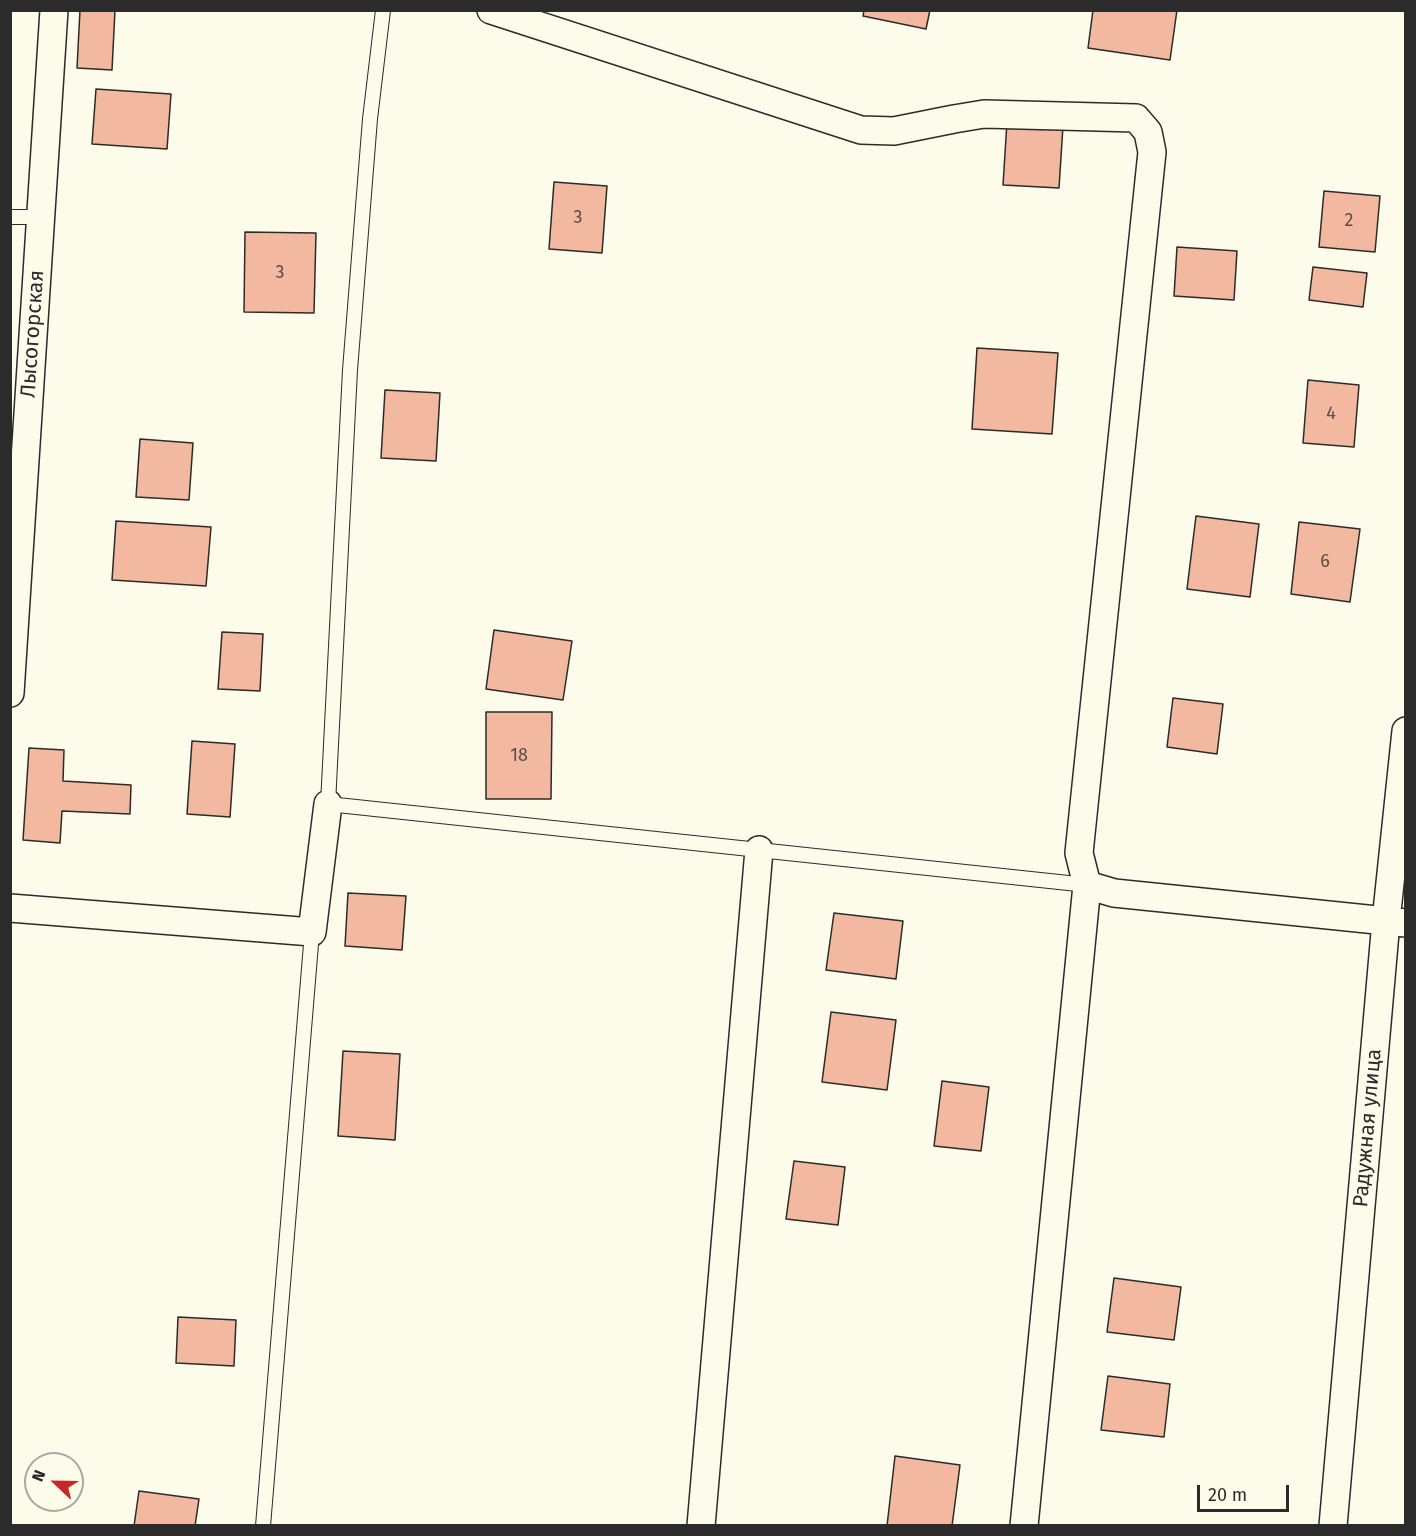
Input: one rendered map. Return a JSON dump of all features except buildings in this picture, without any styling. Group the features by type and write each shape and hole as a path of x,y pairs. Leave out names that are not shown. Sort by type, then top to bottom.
{"street":[{"name":"Лысогорская","path":"10,693 54,10"},
{"path":"491,10 861,130 894,131 984,114 1136,118 1149,132 1152,152 1079,853 1087,885 1024,1526"},
{"name":"Радужная улица","path":"1333,1526 1396,922 1406,731"},
{"path":"10,908 312,932 328,804"},
{"path":"701,1526 759,850"},
{"path":"1087,885 1114,893 1396,922"}],"lane":[{"path":"383,10 370,119 350,370 328,804 1087,885"},
{"path":"10,217 41,217"},
{"path":"263,1526 312,932"}]}
